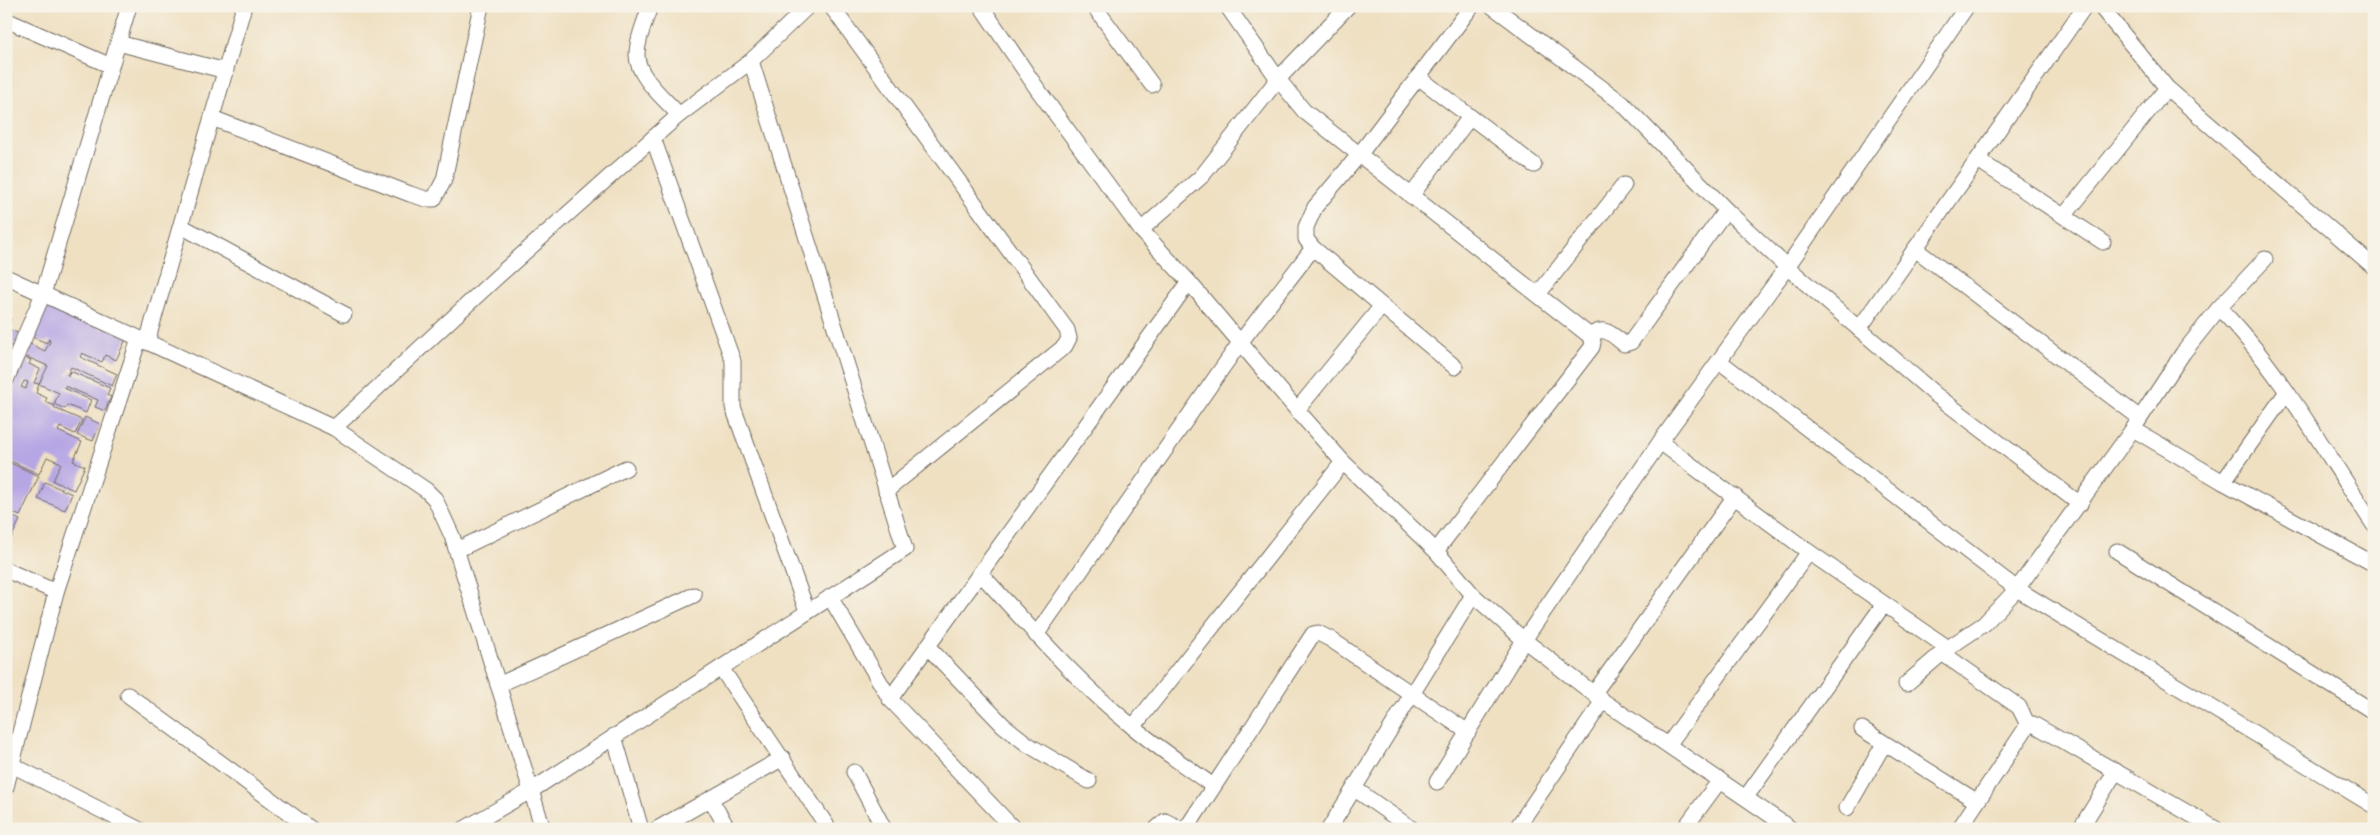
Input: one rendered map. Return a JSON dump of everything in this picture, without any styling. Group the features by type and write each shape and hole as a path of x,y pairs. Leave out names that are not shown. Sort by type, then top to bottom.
{"street":[{"path":"6,380 43,294 129,6"},
{"path":"6,787 56,592 143,341 180,226 244,6"},
{"path":"212,118 410,194 426,199 434,199 444,180 481,6"},
{"path":"650,6 640,39 637,57 644,75 679,115"},
{"path":"334,428 498,276 653,138 679,115 751,61 808,6"},
{"path":"831,6 1067,330 1069,338 1065,346 886,491"},
{"path":"981,6 1038,90 1141,230 1189,282 1238,344 1344,462 1436,551 1473,595 1524,640 1598,697 1791,829"},
{"path":"1094,6 1152,85"},
{"path":"1227,6 1278,78 1304,110 1411,196 1538,293 1590,336 1593,342 1592,347 1436,551"},
{"path":"1455,367 1381,307 1313,248 1306,239 1306,227 1315,207 1359,155 1472,6"},
{"path":"1492,6 1622,103 1726,210 1787,268 1936,396 2080,504"},
{"path":"1437,782 1524,640 1660,442 1787,268 1967,6"},
{"path":"1859,329 2085,6"},
{"path":"2100,6 2167,88 2374,267"},
{"path":"1141,230 1202,176 1278,78 1340,10"},
{"path":"6,20 111,66"},
{"path":"118,43 226,70"},
{"path":"464,829 532,790 905,549 751,61"},
{"path":"1418,77 1534,165"},
{"path":"2064,216 2167,88"},
{"path":"1411,196 1470,117"},
{"path":"653,138 732,361 733,407 807,611"},
{"path":"1978,160 2103,242"},
{"path":"1538,293 1624,185"},
{"path":"1590,336 1598,330 1602,330 1624,344 1631,342 1726,210"},
{"path":"180,226 344,314"},
{"path":"1036,635 1238,344 1313,248"},
{"path":"1916,249 2136,424 2223,482 2374,564"},
{"path":"1906,684 1945,651 1984,624 2017,589 2080,504 2183,353 2219,308 2265,259"},
{"path":"6,277 334,428 426,490 435,499 444,516 456,550 543,829"},
{"path":"890,700 1189,282"},
{"path":"1297,410 1381,307"},
{"path":"2219,308 2243,332 2374,525"},
{"path":"1719,361 2017,589 2374,806"},
{"path":"2223,482 2286,393"},
{"path":"1660,442 1809,552 1884,604 2018,707 2028,725"},
{"path":"1133,727 1344,462"},
{"path":"456,550 626,468"},
{"path":"1516,829 1598,697 1734,496"},
{"path":"2117,550 2374,712"},
{"path":"1668,745 1809,552"},
{"path":"6,570 56,592"},
{"path":"980,573 1036,635 1133,727 1213,786"},
{"path":"498,685 694,595"},
{"path":"1329,829 1473,595"},
{"path":"830,596 890,700 1014,829"},
{"path":"1746,797 1884,604"},
{"path":"1186,829 1313,634 1318,633 1330,639 1468,732"},
{"path":"928,647 1009,730 1027,744 1089,781"},
{"path":"721,668 829,829"},
{"path":"128,695 310,829"},
{"path":"2028,725 2040,727 2216,829"},
{"path":"1959,829 1976,800 2028,725"},
{"path":"1862,729 1976,800"},
{"path":"614,736 641,829"},
{"path":"1847,808 1884,744"},
{"path":"657,829 783,758"},
{"path":"12,764 138,829"},
{"path":"2080,829 2116,771"},
{"path":"854,772 884,829"},
{"path":"1684,829 1720,780"},
{"path":"1355,788 1412,829"},
{"path":"711,800 728,829"},
{"path":"1156,829 1165,821 1181,829"}],"building":[{"path":"45,297 103,330 105,326 127,337 116,360 105,355 102,362 82,353 80,357 117,374 112,386 71,367 67,375 69,375 70,371 110,388 107,395 111,397 105,411 95,407 98,400 65,386 64,388 91,400 86,413 67,405 65,409 54,404 59,393 39,384 48,366 20,354 26,342 45,351 50,342 49,339 47,343 27,335"},
{"path":"6,316 11,319 7,329 20,334 14,347 6,344"},
{"path":"19,356 31,360 29,364 40,369 34,383 39,384 36,393 47,398 45,402 55,406 54,408 82,420 75,434 60,427 58,431 82,442 73,461 85,466 74,490 53,481 61,463 47,457 39,474 6,459 6,413 8,409 6,408 6,388","holes":["24,381 28,382 26,389 21,387"]},
{"path":"85,417 100,424 93,441 77,435"},
{"path":"6,461 39,476 20,516 6,510"},
{"path":"45,482 72,494 65,510 38,499"},
{"path":"6,513 20,520 6,548"}]}
